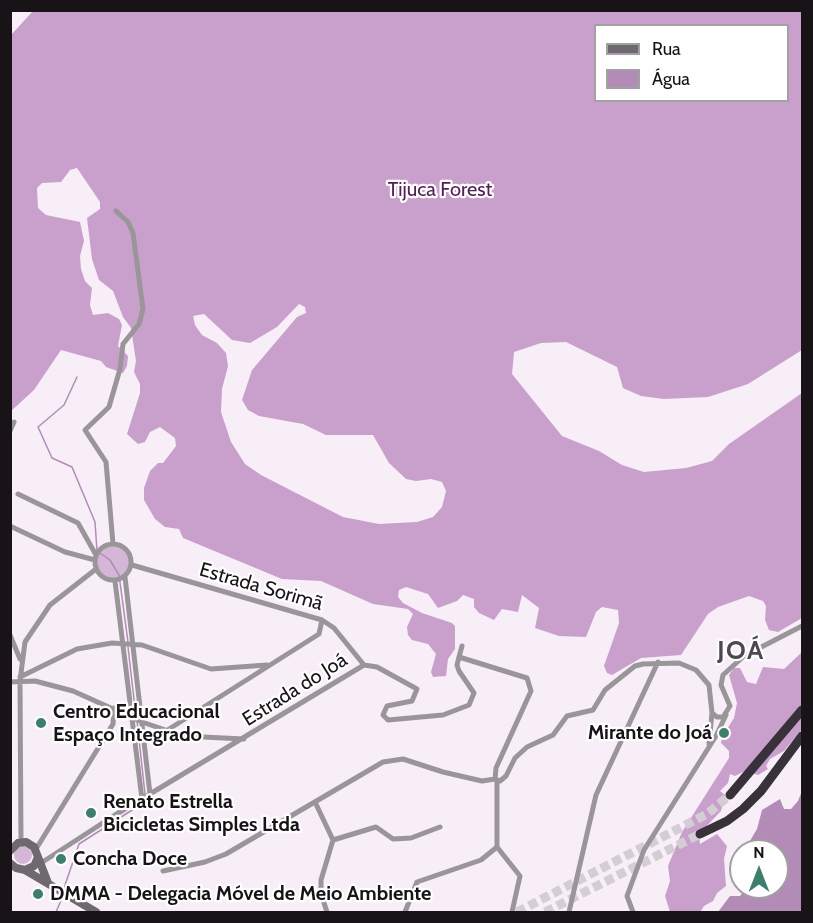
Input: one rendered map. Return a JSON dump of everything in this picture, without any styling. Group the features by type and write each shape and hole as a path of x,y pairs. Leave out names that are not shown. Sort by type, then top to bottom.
{"highway":[{"path":"730,795 802,710"},
{"path":"700,835 727,821 742,809 802,737"}],"street":[{"path":"113,544 106,462 85,430 109,407 120,369 123,344 139,324 143,309 133,233 128,222 116,211"},
{"path":"10,431 14,422"},
{"path":"10,526 65,552 97,555 113,544 120,545 129,553 132,565 124,577 116,580 106,579 96,569 97,555 78,523 18,494"},
{"name":"Estrada Sorimã","path":"132,565 322,620 334,628 364,665"},
{"path":"21,843 21,661 30,631 43,614 61,594 96,569"},
{"path":"124,577 128,643 146,796"},
{"path":"116,580 128,643 146,796"},
{"path":"165,732 319,634 322,620"},
{"path":"633,912 627,896 644,850 716,736 726,715 730,703 721,685 723,675 744,656 802,626"},
{"path":"10,635 21,661"},
{"path":"10,682 77,649 128,643 202,667 241,668 267,665"},
{"path":"462,646 459,657 524,677 531,683 530,696 504,749 496,780 497,847 520,876 512,912"},
{"name":"Estrada do Joá","path":"38,857 224,752 364,665 377,667 417,689 412,701 387,706 383,712 384,718 388,720 423,718 457,712 471,703 474,693 457,665 459,657"},
{"path":"163,871 205,862 226,854 373,766 393,759 403,759 425,768 482,781 504,780 521,752 535,742 553,735 567,716 593,710 605,690 635,666 658,662 680,663 700,672 709,685 712,713 709,746"},
{"path":"570,912 596,795 658,662"},
{"path":"241,668 243,682"},
{"path":"20,679 73,691 165,732 191,738 244,739"},
{"path":"28,869 38,857 113,724 114,708"},
{"path":"712,713 718,718 726,715"},
{"path":"221,740 226,746 224,752"},
{"path":"315,802 333,840 321,880 321,894 327,912"},
{"path":"333,840 376,827 393,839 411,838 440,826"},
{"path":"11,850 21,843 29,843 38,857 44,880"},
{"path":"405,912 417,882 481,860 497,847"},
{"path":"11,863 16,868 28,869 63,894 96,912"}],"shaded area":[{"path":"113,546 124,551 129,562 124,573 113,578 102,573 97,562 102,551"},
{"path":"19,846 27,846 32,851 30,862 19,864 14,859 14,851"}],"green space":[{"name":"Tijuca Forest","path":"33,11 802,11 802,350 748,384 708,397 664,399 641,396 623,388 617,367 566,342 541,343 514,352 512,374 562,436 599,451 622,465 644,472 686,468 712,461 729,444 802,393 802,618 778,632 769,630 765,620 766,606 763,601 749,596 718,607 708,614 681,655 641,658 612,675 607,673 604,666 619,623 618,610 602,607 596,612 586,637 559,636 535,628 539,608 522,595 518,612 502,609 494,620 479,613 474,607 474,599 463,595 457,601 438,608 428,594 406,587 399,590 398,597 403,603 455,626 455,649 448,659 446,676 433,677 431,672 436,654 428,644 412,640 408,635 407,627 413,614 408,609 373,604 321,581 282,579 183,538 179,529 165,527 155,519 144,500 144,488 150,471 158,463 163,463 176,446 175,438 160,427 150,432 145,442 138,444 127,434 140,393 140,384 134,372 136,361 131,328 123,317 113,291 99,280 92,259 87,218 100,209 100,202 77,168 70,170 61,182 42,183 37,188 38,208 46,215 80,222 84,241 80,256 81,269 85,281 92,288 90,305 93,315 108,313 119,319 122,325 118,346 128,356 127,366 123,373 106,367 101,361 61,350 34,390 11,411 11,35","holes":["299,304 305,307 306,313 297,317 252,370 242,400 248,410 259,416 303,424 326,435 373,435 389,463 406,479 416,481 431,479 442,482 446,491 442,507 433,517 417,522 379,524 343,517 261,475 245,464 231,442 221,412 222,389 228,366 226,353 217,343 202,335 195,325 193,316 204,314 232,340 250,343 277,327"]},
{"path":"802,652 802,729 784,751 770,759 766,766 768,769 758,775 745,771 735,776 730,774 728,783 720,791 725,795 721,811 699,834 700,844 717,834 727,846 724,859 726,886 717,893 713,901 704,906 701,911 705,912 670,912 665,896 670,881 668,866 682,832 729,758 729,751 721,743 722,737 734,718 737,703 729,675 734,668 740,668 747,682 756,684 763,667 784,669"}],"water":[{"path":"802,791 802,912 718,912 729,897 789,899 789,839 751,839 757,829 762,810 780,799 784,809 791,809 798,801"}],"waterway":[{"path":"77,377 64,405 38,427 52,458 72,467 95,522 97,551 110,560 119,575 128,642"},
{"path":"128,647 136,717"},
{"path":"137,721 145,794"},
{"path":"64,888 79,844 143,803 144,799"},
{"path":"56,912 63,896"}],"tunnel":[{"path":"517,912 707,814 730,795"},
{"path":"545,912 700,834"}],"place":[{"name":"Centro Educacional Espaço Integrado","path":"41,723"},
{"name":"Mirante do Joá","path":"724,733"},
{"name":"Renato Estrella Bicicletas Simples Ltda","path":"91,813"},
{"name":"Concha Doce","path":"61,859"},
{"name":"DMMA - Delegacia Móvel de Meio Ambiente","path":"38,894"}],"district":[{"name":"JOÁ","path":"741,651"}]}
